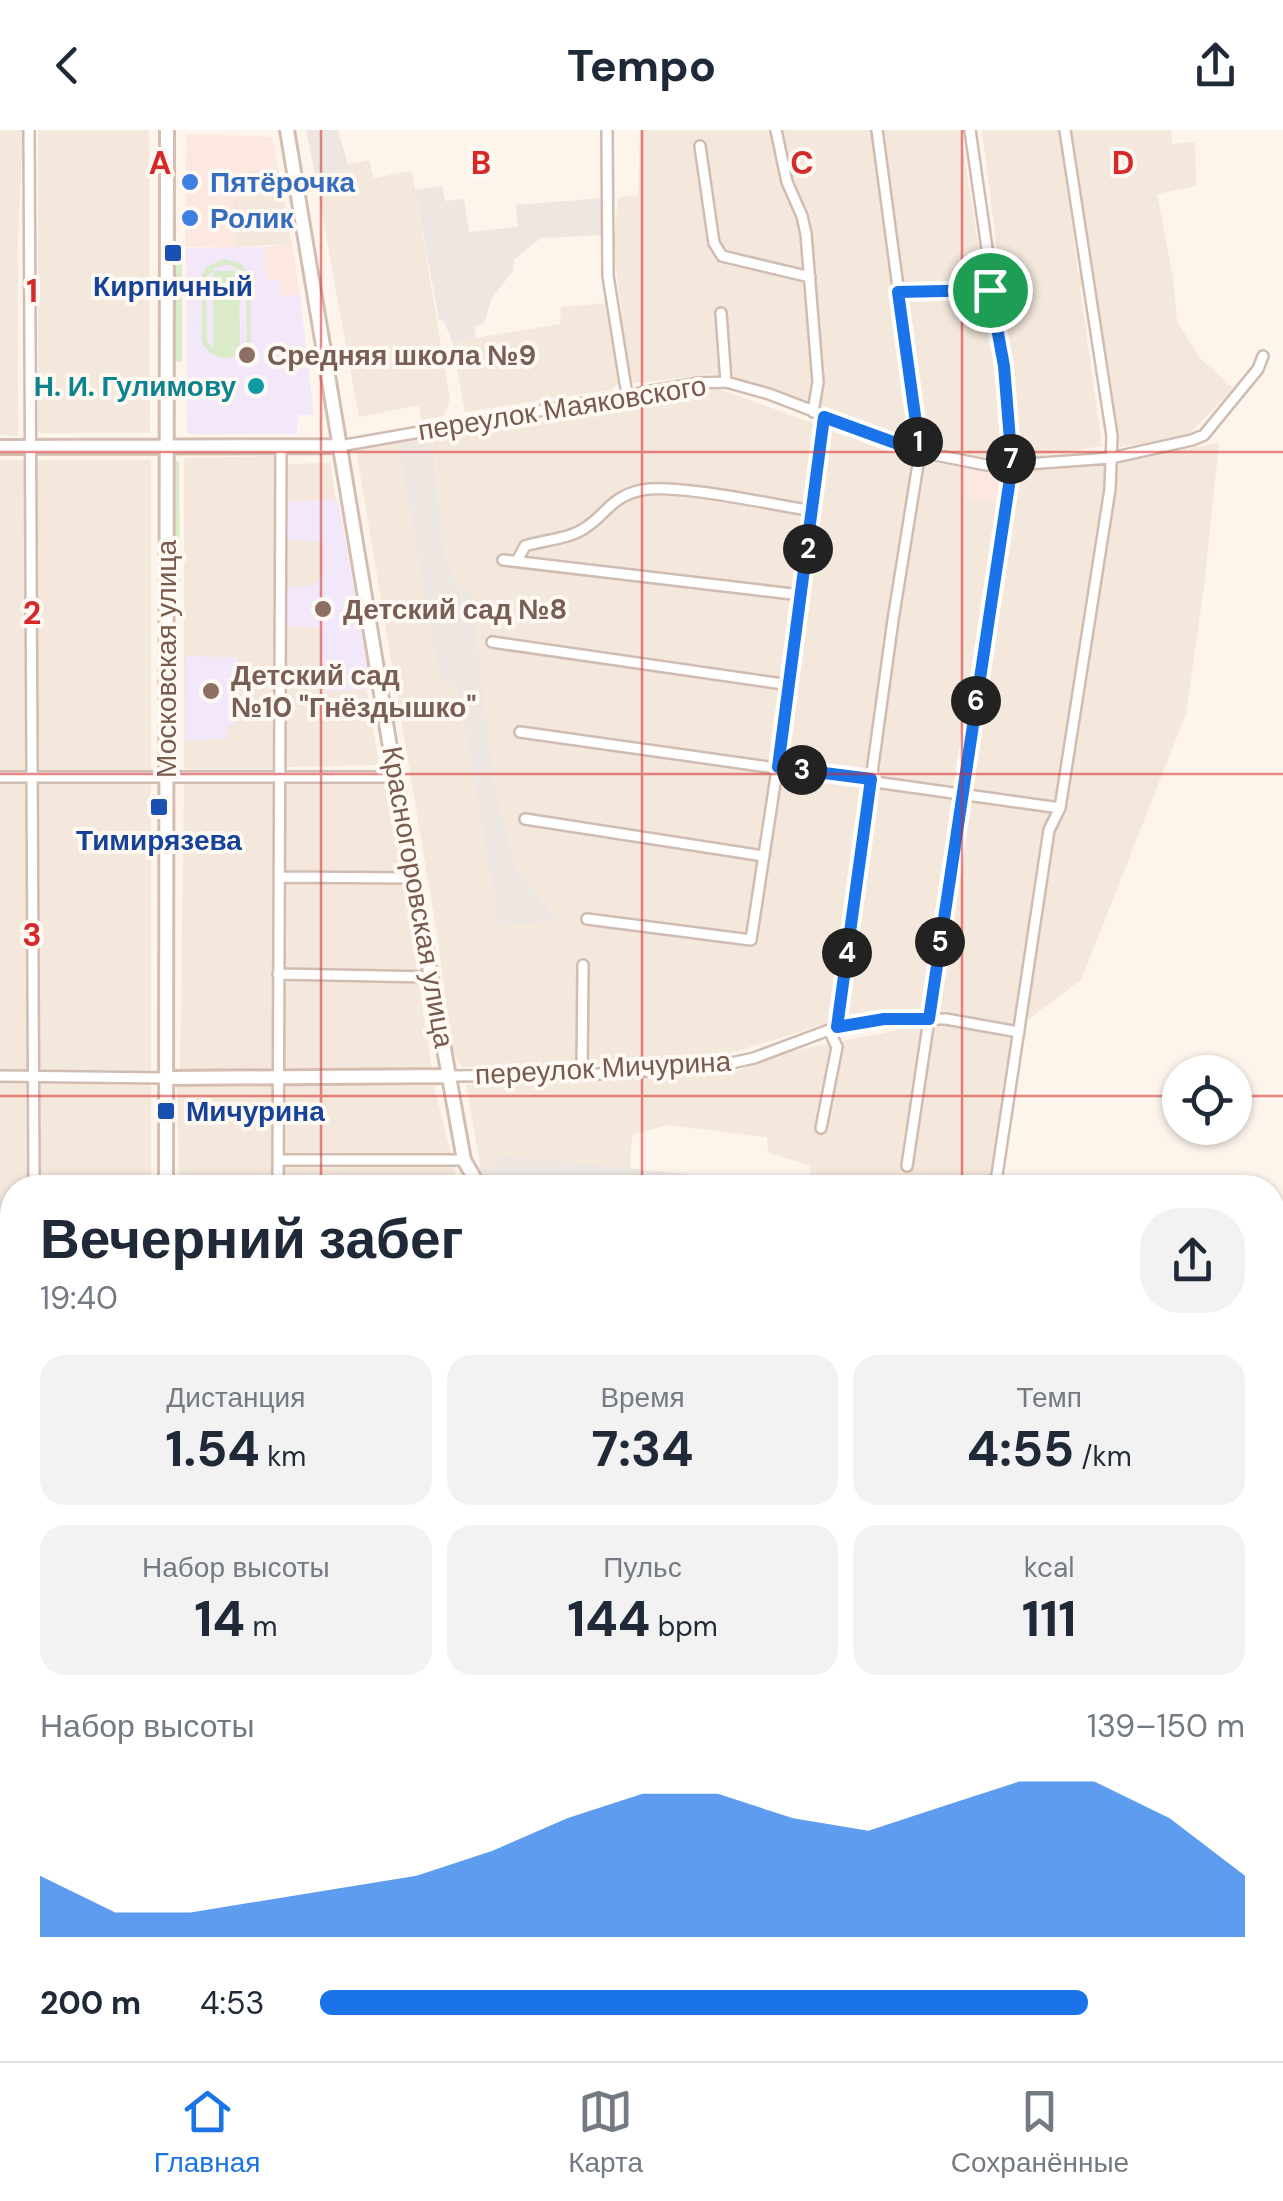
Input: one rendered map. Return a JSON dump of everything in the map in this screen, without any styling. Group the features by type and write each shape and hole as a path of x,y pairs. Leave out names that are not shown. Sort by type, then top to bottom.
{"street":[{"path":"29,130 34,1175"},
{"name":"Московская улица","path":"166,1175 167,130"},
{"name":"Красногоровская улица","path":"287,130 395,776 464,1160 473,1175"},
{"path":"607,130 608,276 628,396"},
{"path":"776,130 787,182 802,216 818,382 813,412"},
{"path":"821,1128 837,1047 833,1028 920,452 876,130"},
{"path":"907,1166 1012,465 1004,366 990,290 970,130"},
{"path":"997,1175 1050,830 1060,808 1110,490 1112,436 1065,130"},
{"path":"700,146 714,243 722,256 810,277"},
{"path":"898,292 990,290"},
{"path":"721,313 726,382"},
{"name":"переулок Маяковского","path":"0,447 340,446 698,383 726,382 769,394 920,452 986,465 1110,458 1204,435 1258,369 1263,356"},
{"path":"587,920 751,940 790,685 824,417"},
{"path":"278,1175 281,447"},
{"path":"518,559 525,546 574,534 588,526 611,502 644,489 813,511"},
{"path":"504,560 801,595"},
{"path":"492,642 790,685"},
{"path":"520,732 1060,808"},
{"path":"0,777 395,776"},
{"path":"525,820 764,856"},
{"path":"278,877 414,878"},
{"path":"582,964 582,1075"},
{"path":"278,974 431,976"},
{"name":"переулок Мичурина","path":"0,1076 582,1075 713,1067 754,1058 833,1028 884,1019 929,1019 1019,1032"},
{"path":"278,1160 464,1160"}],"shaded area":[{"path":"0,130 23,130 18,238 18,436 0,435"},
{"path":"38,130 149,130 150,433 38,433"},
{"path":"306,130 338,130 349,169 315,175"},
{"path":"640,130 872,130 911,434 907,438 770,388 711,374 630,384 613,245 618,198 638,195"},
{"path":"881,130 960,130 985,287 903,289"},
{"path":"982,130 1060,130 1078,273 1083,273 1084,286 1080,287 1102,446 1023,459"},
{"path":"1070,130 1171,130 1172,144 1195,141 1196,186 1157,194 1177,321 1199,357 1233,388 1186,438 1120,447 1105,372"},
{"path":"186,134 272,137 278,168 231,174 235,247 185,247"},
{"path":"369,160 374,178 412,171 450,399 444,416 421,420 419,405 359,417 315,175 348,169 347,164"},
{"path":"278,168 292,244 235,247 231,173"},
{"path":"442,186 445,201 464,199 469,232 518,227 516,205 603,198 604,235 541,238 514,259 513,271 492,298 484,324 474,326 476,338 452,342 444,321 439,320 415,190"},
{"path":"292,244 300,295 280,296 266,281 264,247"},
{"name":"Средняя школа №9","path":"264,247 266,281 279,279 281,296 300,295 314,415 298,415 297,434 187,434 186,248"},
{"path":"986,294 1005,454 979,458 927,445 906,297"},
{"path":"607,303 619,383 611,390 465,412 452,342 560,324 561,307"},
{"path":"719,389 910,458 965,468 962,497 1010,504 1015,471 1099,464 1219,443 1186,714 1081,980 1021,1025 914,1011 841,1019 728,1054 651,1064 462,1067 452,1051 438,940 356,449 397,440 439,675 457,686 499,925 557,919 515,865 493,779 457,586 444,550 433,440"},
{"path":"432,434 444,550 457,586 470,589 493,779 515,865 557,920 499,926 457,686 439,676 397,440"},
{"path":"276,456 276,769 184,769 184,458"},
{"path":"0,460 151,460 151,1175 0,1175"},
{"path":"330,463 379,765 285,767 287,464"},
{"path":"965,468 1015,471 1011,504 962,497"},
{"name":"Детский сад №8","path":"338,499 372,689 321,692 321,628 287,626 287,592 291,586 314,586 323,572 323,542 287,540 287,502"},
{"name":"Детский сад №10 \"Гнёздышко\"","path":"186,656 237,657 237,725 226,726 227,739 185,740"},
{"path":"184,780 389,784 432,1070 180,1069"},
{"path":"939,1022 1019,1036 997,1175 811,1175 809,1165 768,1153 767,1137 668,1125 632,1135 630,1170 503,1156 481,1171 466,1085 737,1071 776,1054"},
{"path":"177,1083 434,1086 456,1175 179,1175"},
{"path":"503,1156 689,1175 484,1175 481,1171"}],"green space":[{"path":"224,259 240,263 251,276 251,342 234,357 213,355 202,343 202,274 208,266","holes":["229,264 242,271 246,278 247,341 240,348 239,271 213,271 213,349 207,341 206,277 215,268"]},
{"path":"182,261 182,362 174,361 174,266"},
{"path":"173,461 179,461 180,585 174,582"}],"place":[{"name":"Пятёрочка","path":"190,182"},
{"name":"Ролик","path":"190,218"},
{"name":"Кирпичный","path":"173,253"},
{"name":"Средняя школа №9","path":"247,355"},
{"name":"Н. И. Гулимову","path":"256,386"},
{"name":"Детский сад №8","path":"323,609"},
{"name":"Детский сад №10 \"Гнёздышко\"","path":"211,691"},
{"name":"Тимирязева","path":"159,807"},
{"name":"Мичурина","path":"166,1111"}],"route":[{"path":"990,290 1004,366 1012,465 929,1019 884,1019 837,1027 871,779 778,767 824,417 920,452 898,292 990,290"}]}
